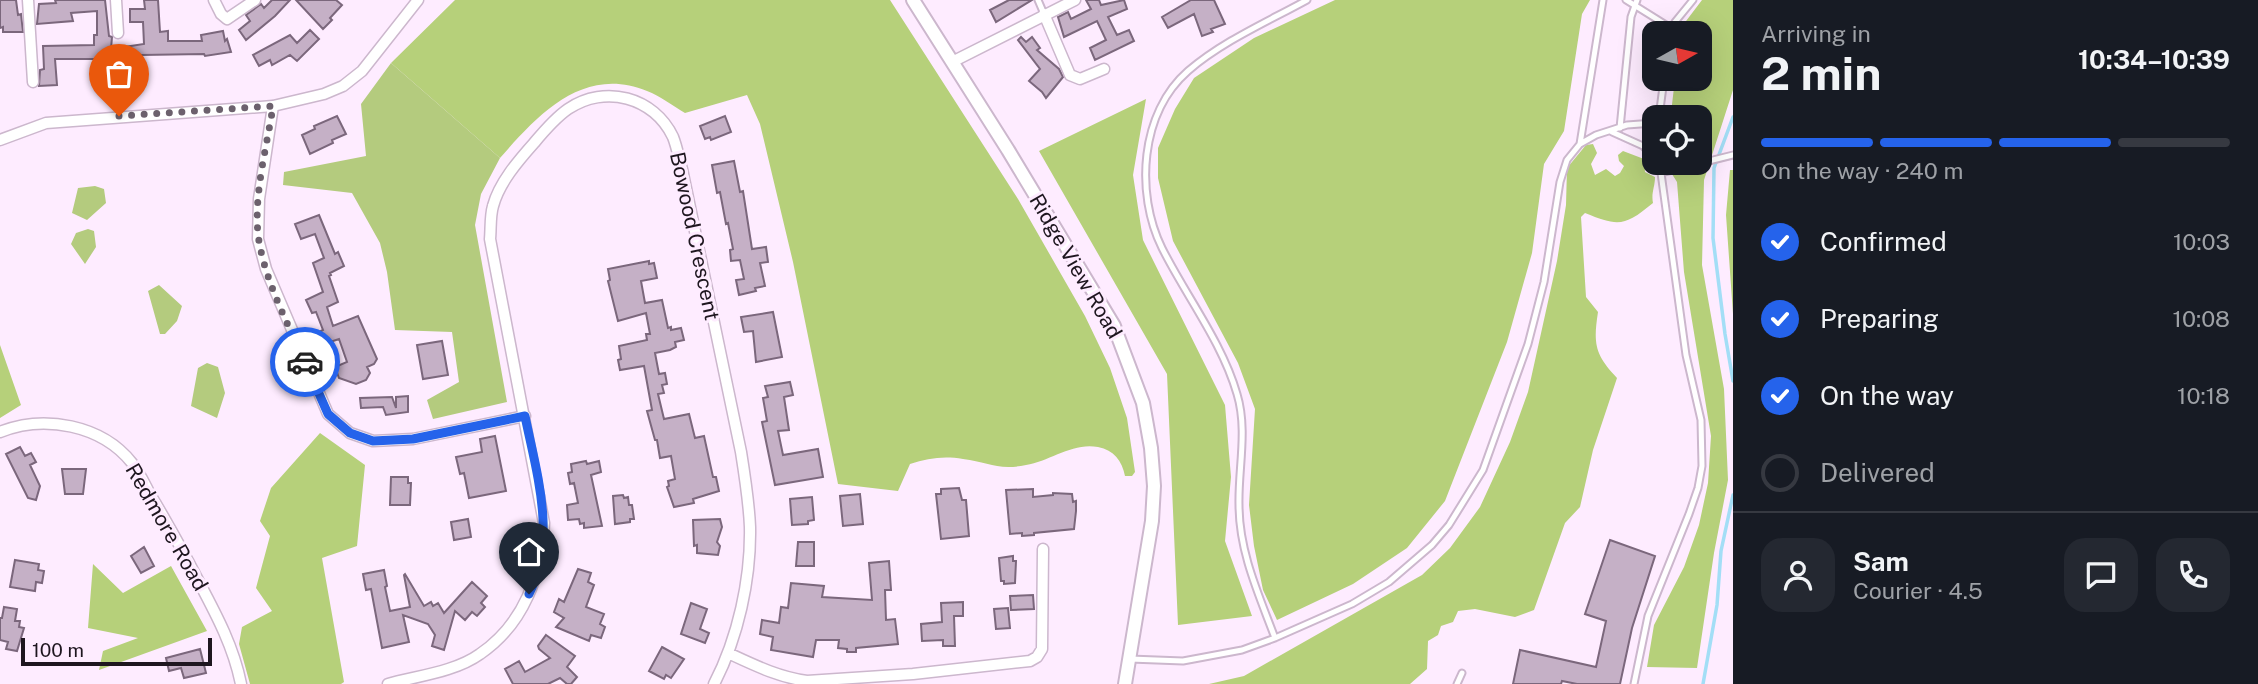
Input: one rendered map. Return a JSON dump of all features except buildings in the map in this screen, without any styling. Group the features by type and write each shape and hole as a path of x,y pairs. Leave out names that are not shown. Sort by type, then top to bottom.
{"street":[{"path":"28,0 33,82"},
{"path":"116,0 118,33"},
{"path":"214,0 226,19 255,0"},
{"path":"0,140 46,123 273,106 299,101 343,86 362,71 418,0"},
{"name":"Ridge View Road","path":"913,0 1008,150 1114,327 1143,403 1154,486 1152,521 1125,684"},
{"path":"952,61 1075,0"},
{"path":"1044,14 1070,75 1080,79 1104,68"},
{"name":"Bowood Crescent","path":"388,684 444,669 480,655 500,637 522,608 536,581 543,552 544,523 490,239 493,206 501,186 521,157 548,127 569,108 590,98 613,95 638,100 658,115 673,137 741,452 750,529 748,560 742,600 728,653 714,684"},
{"path":"273,106 259,199 258,239 266,269 328,414 350,433 373,441 413,439 525,416"},
{"name":"Redmore Road","path":"0,432 26,425 67,425 102,438 124,454 134,465 226,634 241,684"},
{"path":"728,653 767,671 790,679 807,681 1030,661 1037,657 1042,649 1043,550"}],"lane":[{"path":"1038,0 1044,14"},
{"path":"1275,638 1246,558 1241,530 1238,506 1242,422 1238,396 1228,368 1161,245 1149,211 1144,172 1150,137 1165,100 1187,72 1216,50 1307,0"},
{"path":"1580,144 1602,0"},
{"path":"1626,0 1635,2 1658,21"},
{"path":"1677,21 1692,0"},
{"path":"1619,128 1635,2"},
{"path":"1130,659 1183,662 1242,650 1275,638 1352,604 1389,582 1432,545 1466,499 1483,470 1528,344 1544,282 1560,183 1567,160 1580,144 1596,135 1642,125"},
{"path":"1612,132 1642,146"},
{"path":"1712,160 1733,155"},
{"path":"1634,684 1648,616 1689,514 1702,466 1700,420 1686,355 1661,175"},
{"path":"1457,684 1462,673"}],"green space":[{"path":"455,0 890,0 1018,199 1085,316 1110,368 1127,418 1135,472 1132,476 1125,476 1122,466 1113,454 1104,448 1089,446 1016,467 1000,467 956,458 923,460 910,464 898,491 838,484 793,262 760,124 747,95 685,113 652,93 624,85 602,84 582,89 546,111 500,158 391,63"},
{"path":"1335,0 1590,0 1582,14 1564,131 1544,164 1532,253 1507,342 1445,501 1407,548 1353,584 1277,620 1263,590 1249,505 1255,409 1238,363 1173,241 1158,178 1158,148 1175,109 1194,78 1254,38"},
{"path":"1702,0 1733,0 1733,90 1712,155 1712,105 1672,105 1674,91 1712,91 1712,21 1686,21"},
{"path":"391,63 500,158 481,194 475,225 507,402 433,419 427,400 459,382 452,332 395,330 380,243 352,193 283,185 284,172 366,156 361,104"},
{"path":"1146,99 1133,175 1143,240 1225,405 1231,477 1225,541 1252,616 1178,625 1167,374 1039,151"},
{"path":"1593,144 1597,153 1591,164 1595,175 1606,169 1615,176 1620,173 1624,166 1618,155 1623,151 1642,158 1642,175 1655,177 1653,203 1621,222 1606,221 1585,213 1581,217 1586,297 1598,312 1597,348 1617,378 1593,450 1580,507 1565,523 1534,610 1515,617 1475,609 1458,611 1453,622 1441,626 1438,635 1428,641 1427,669 1410,684 1209,684 1244,676 1422,575 1450,548 1480,507 1510,442 1528,392 1557,261 1566,205 1567,168 1586,145"},
{"path":"1730,170 1733,170 1733,314 1726,215"},
{"path":"1673,175 1706,175 1702,265 1724,389 1728,480 1697,668 1647,667 1654,625 1684,567 1699,525 1708,483 1711,436 1684,272 1677,182"},
{"path":"95,186 104,189 106,203 87,220 72,213 78,188"},
{"path":"88,229 94,231 96,247 85,264 71,244 76,233"},
{"path":"159,285 182,306 177,321 165,334 160,334 148,291"},
{"path":"0,345 21,405 0,418"},
{"path":"207,363 218,367 225,393 217,418 191,406 198,368"},
{"path":"320,433 365,465 357,546 322,558 344,682 250,684 239,644 242,627 272,611 256,588 270,536 260,521 271,488"},
{"path":"93,564 123,593 171,566 207,631 99,670 103,651 138,638 88,628"}],"waterway":[{"path":"1733,117 1714,168 1713,238 1733,381"},
{"path":"1703,684 1717,605 1721,551 1733,495"}],"way so far":[{"path":"119,116 273,106 259,199 258,239 266,269 305,362"}],"route":[{"path":"305,362 328,414 350,433 373,441 413,439 525,416 544,523 543,552 536,581 529,594"}]}
